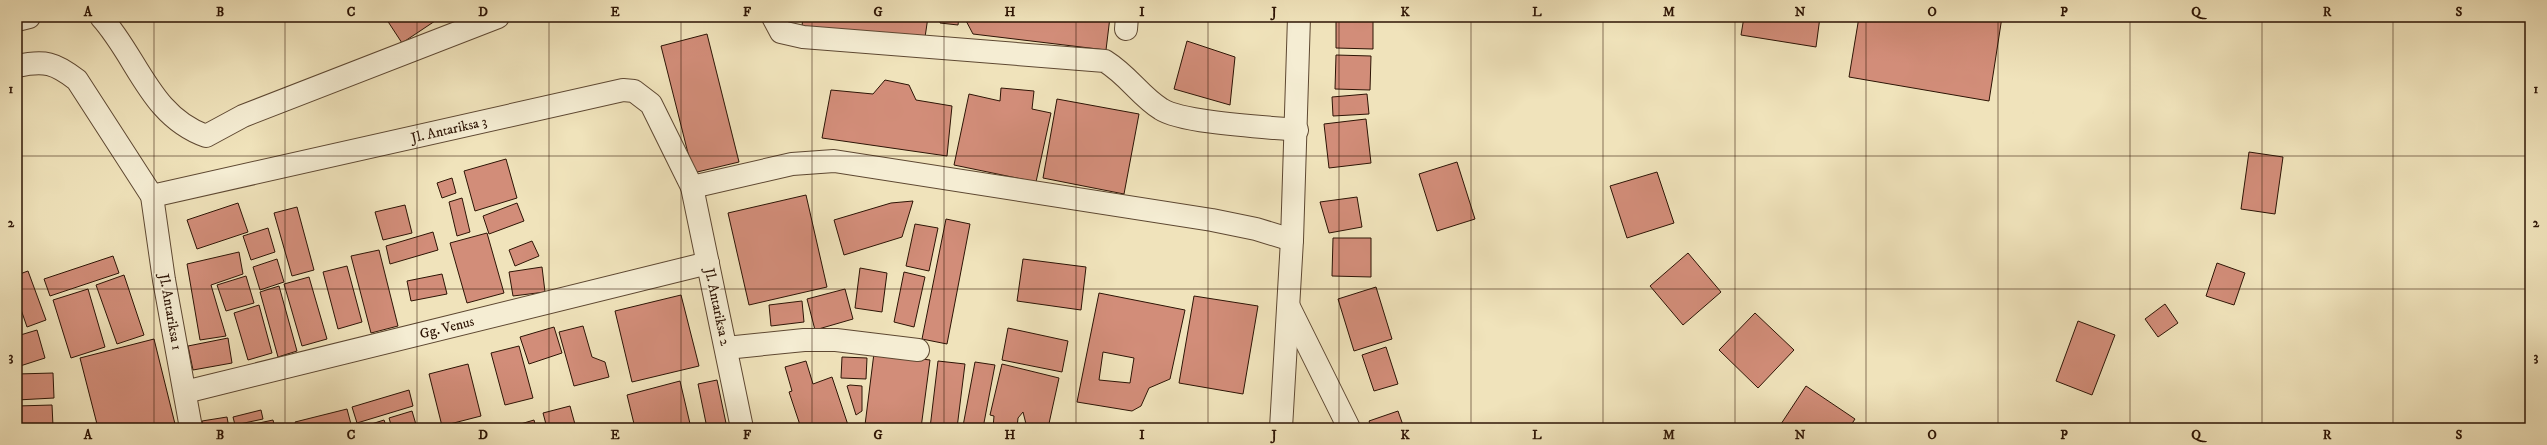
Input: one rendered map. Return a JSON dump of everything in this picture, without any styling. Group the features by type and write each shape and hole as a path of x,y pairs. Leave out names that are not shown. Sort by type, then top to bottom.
{"street":[{"path":"17,20 29,17"},
{"path":"102,17 115,33 151,92 169,114 189,130 206,136 243,116 498,17"},
{"path":"773,17 781,32 803,37 1105,61 1121,71 1146,98 1162,110 1185,117 1297,130"},
{"path":"1281,428 1289,306 1297,130 1299,17"},
{"path":"17,66 34,62 59,66 77,80 152,196"},
{"name":"Jl. Antariksa 3","path":"152,196 623,90 634,91 651,104 692,187"},
{"path":"692,187 792,164 834,160 1212,220 1256,229 1292,240"},
{"name":"Jl. Antariksa 2","path":"692,187 742,428"},
{"name":"Jl. Antariksa 1","path":"152,196 164,280 191,428"},
{"name":"Gg. Venus","path":"185,392 708,263"},
{"path":"1289,306 1349,428"},
{"path":"726,348 804,340 836,340 918,350"}],"building":[{"path":"385,17 441,17 402,43"},
{"path":"803,17 928,17 924,44 802,26"},
{"path":"941,17 959,17 958,25 940,23"},
{"path":"964,17 1110,17 1106,50 973,34"},
{"path":"1336,17 1373,17 1373,49 1336,48"},
{"path":"1744,17 1820,17 1816,47 1741,35"},
{"path":"1859,17 2002,17 1989,101 1849,77"},
{"path":"707,34 739,162 693,173 661,46"},
{"path":"1187,41 1235,57 1230,105 1174,89"},
{"path":"1336,55 1371,56 1370,90 1335,89"},
{"path":"885,80 909,85 916,100 952,106 947,156 822,138 831,90 873,94"},
{"path":"1001,88 1034,91 1032,109 1051,113 1036,182 954,165 969,94 1000,101"},
{"path":"1367,94 1369,114 1333,116 1332,97"},
{"path":"1057,99 1139,114 1124,194 1043,178"},
{"path":"1366,119 1371,163 1329,168 1324,124"},
{"path":"2249,152 2283,157 2275,214 2241,209"},
{"path":"506,159 517,198 475,211 464,171"},
{"path":"1457,162 1475,219 1437,231 1419,174"},
{"path":"1657,172 1674,223 1627,238 1610,186"},
{"path":"452,178 456,193 442,198 437,183"},
{"path":"806,195 827,287 749,305 728,213"},
{"path":"1357,197 1362,227 1329,233 1320,202"},
{"path":"462,198 470,232 457,236 449,202"},
{"path":"913,201 902,237 844,255 834,220 891,203"},
{"path":"238,203 248,232 197,249 187,220"},
{"path":"517,203 524,221 489,234 483,216"},
{"path":"405,205 412,233 383,240 375,212"},
{"path":"297,207 314,270 292,276 274,213"},
{"path":"946,219 970,224 947,344 922,339"},
{"path":"915,224 938,228 929,271 906,266"},
{"path":"268,228 275,252 251,260 243,236"},
{"path":"433,232 438,250 390,264 386,246"},
{"path":"487,233 504,293 467,303 450,243"},
{"path":"1333,238 1371,238 1371,277 1332,276"},
{"path":"532,241 539,256 515,266 509,250"},
{"path":"379,250 398,326 371,333 351,256"},
{"path":"239,252 243,274 211,285 226,336 200,340 187,264"},
{"path":"1688,253 1721,292 1683,325 1650,286"},
{"path":"113,256 119,273 50,296 44,279"},
{"path":"277,259 284,282 260,290 253,267"},
{"path":"1023,259 1086,267 1081,310 1017,301"},
{"path":"2217,263 2245,273 2234,305 2206,296"},
{"path":"347,266 362,322 338,329 323,272"},
{"path":"542,267 545,292 513,296 509,272"},
{"path":"860,268 887,273 882,312 855,308"},
{"path":"28,271 46,320 27,327 17,298 17,275"},
{"path":"904,272 925,277 914,327 894,322"},
{"path":"442,274 447,294 411,301 407,281"},
{"path":"124,275 144,335 117,344 96,285"},
{"path":"246,276 254,303 226,311 217,285"},
{"path":"309,277 327,339 302,346 284,284"},
{"path":"279,286 297,351 278,357 260,292"},
{"path":"1376,287 1392,339 1354,351 1338,299"},
{"path":"88,289 105,347 71,358 53,300"},
{"path":"845,289 853,319 815,330 807,299"},
{"path":"1099,293 1185,310 1170,379 1149,388 1141,406 1132,411 1077,402","holes":["1103,352 1134,358 1130,383 1099,380"]},
{"path":"681,295 699,366 632,382 615,311"},
{"path":"1194,296 1258,306 1243,394 1179,383"},
{"path":"802,301 804,322 771,326 769,305"},
{"path":"2165,304 2178,323 2158,337 2145,319"},
{"path":"259,305 272,353 248,360 234,313"},
{"path":"1755,313 1794,350 1758,388 1719,350"},
{"path":"2078,321 2115,335 2092,395 2056,381"},
{"path":"583,326 592,357 605,362 609,377 574,386 559,332"},
{"path":"554,327 562,353 529,364 520,337"},
{"path":"1008,328 1068,341 1062,372 1002,360"},
{"path":"37,330 45,358 17,367 17,336"},
{"path":"228,338 232,363 193,370 188,346"},
{"path":"154,339 176,428 98,428 80,358"},
{"path":"519,346 533,398 505,405 491,353"},
{"path":"1386,347 1398,384 1374,391 1362,355"},
{"path":"874,353 930,360 921,428 892,428 865,425"},
{"path":"842,357 867,358 866,379 841,378"},
{"path":"806,361 813,384 832,377 849,428 801,428 789,392 792,391 785,367"},
{"path":"938,361 965,364 957,428 930,428"},
{"path":"975,362 995,365 983,428 963,426"},
{"path":"468,364 481,416 442,426 429,374"},
{"path":"1002,364 1059,378 1048,428 1026,424 1023,412 1018,418 1017,428 993,428 994,416 990,415"},
{"path":"53,373 54,398 17,400 17,374"},
{"path":"717,380 727,428 707,428 698,384"},
{"path":"680,381 691,428 635,428 627,395"},
{"path":"847,386 862,386 862,411 856,415"},
{"path":"1806,386 1855,419 1849,428 1779,427"},
{"path":"409,390 413,406 357,423 352,407"},
{"path":"52,405 53,426 17,427 17,406"},
{"path":"570,406 576,428 547,428 543,413"},
{"path":"347,409 352,428 297,428 295,422"},
{"path":"261,410 263,419 235,425 233,417"},
{"path":"412,411 417,428 392,428 389,418"},
{"path":"1398,411 1404,428 1372,428 1369,421"},
{"path":"227,417 229,428 204,428 202,421"},
{"path":"273,420 275,428 236,428"},
{"path":"384,420 387,428 362,428 362,427"},
{"path":"534,420 536,428 507,428"}]}
